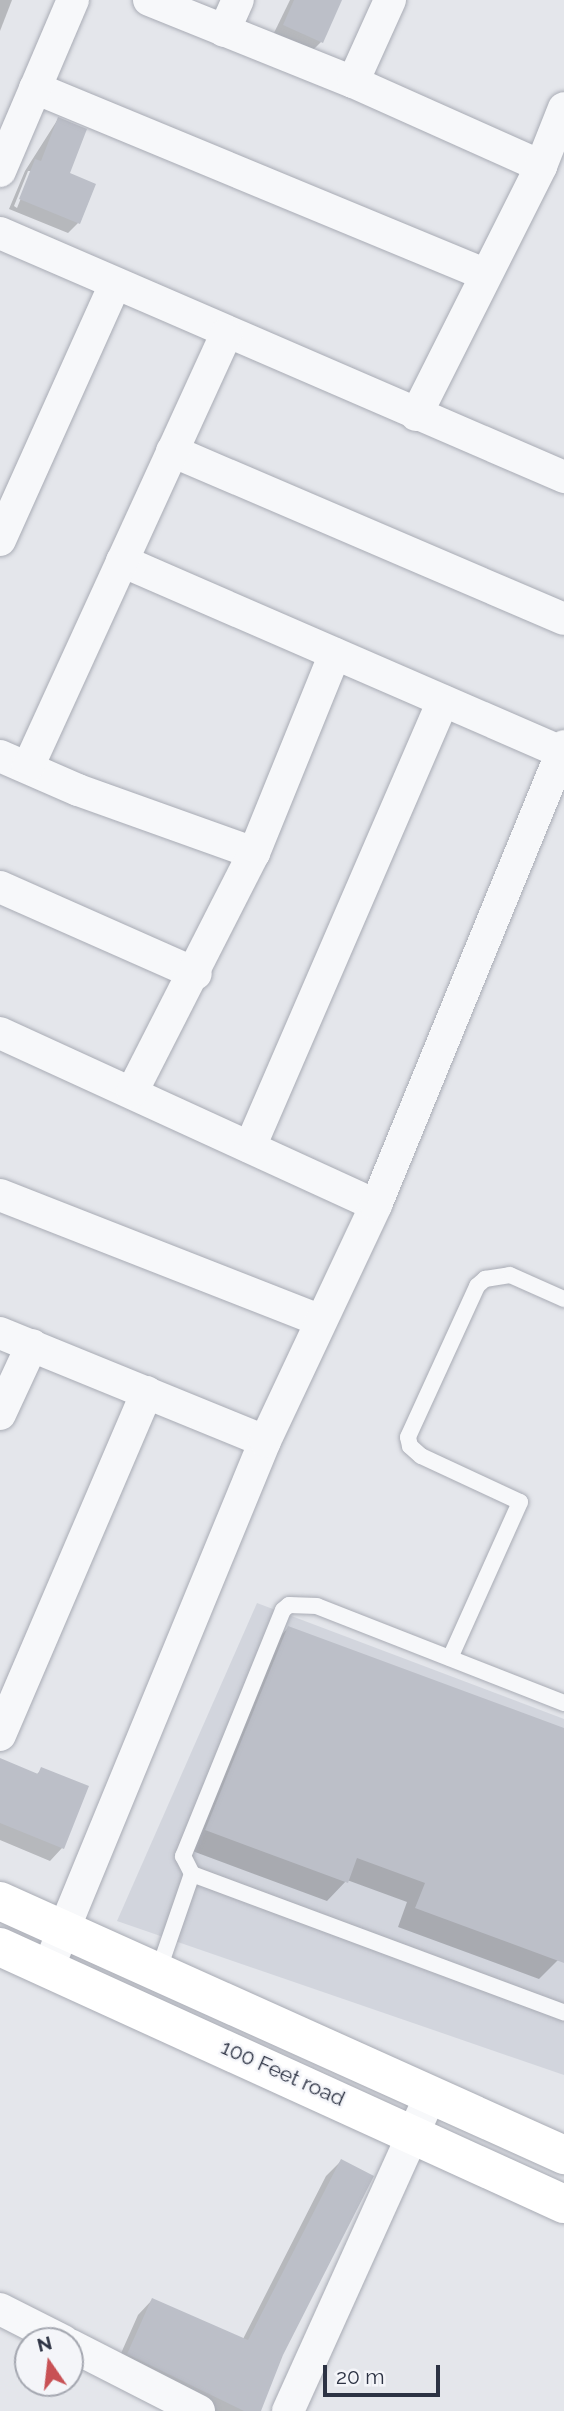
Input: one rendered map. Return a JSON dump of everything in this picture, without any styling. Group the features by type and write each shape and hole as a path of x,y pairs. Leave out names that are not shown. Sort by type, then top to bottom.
{"street":[{"path":"0,171 73,0"},
{"path":"149,0 353,82 541,166"},
{"path":"224,31 238,0"},
{"path":"353,82 390,0"},
{"path":"35,88 484,274"},
{"path":"416,415 484,274 541,166 564,108"},
{"path":"0,233 416,415 561,467"},
{"path":"0,540 115,284"},
{"path":"226,334 122,561 14,761 254,853"},
{"path":"172,451 564,619"},
{"path":"48,1968 265,1441 319,1320 376,1205 563,749 443,701 122,561"},
{"path":"132,1092 196,974 254,853 335,654"},
{"path":"250,1147 443,701"},
{"path":"0,887 196,974"},
{"path":"0,1033 376,1205"},
{"path":"0,1195 319,1320"},
{"path":"0,1333 265,1441"},
{"path":"0,1414 32,1345"},
{"path":"0,1735 146,1392"},
{"name":"100 Feet road","path":"0,1900 430,2094 562,2147"},
{"name":"100 Feet road","path":"0,1947 412,2132 564,2204"},
{"path":"288,2411 430,2094"},
{"path":"0,2309 35,2327"},
{"path":"84,2352 199,2411"}],"lane":[{"path":"450,1658 520,1502 421,1456 410,1446 408,1437 477,1286 485,1279 510,1275 564,1299"},
{"path":"564,1703 308,1603 283,1610 183,1856 192,1874 564,2012"},
{"path":"158,1972 192,1874"}],"shaded area":[{"path":"257,1603 564,1719 564,2075 117,1921"}],"building":[{"path":"294,0 342,0 323,43 283,25"},
{"path":"58,117 87,129 70,173 96,184 80,224 19,199 35,159 41,161"},
{"path":"288,1626 564,1728 564,1963 415,1908 425,1883 357,1858 348,1883 205,1830"},
{"path":"0,1758 38,1774 41,1767 89,1786 64,1849 0,1823"},
{"path":"341,2159 374,2176 283,2355 261,2411 244,2411 127,2354 152,2298 248,2340"}]}
